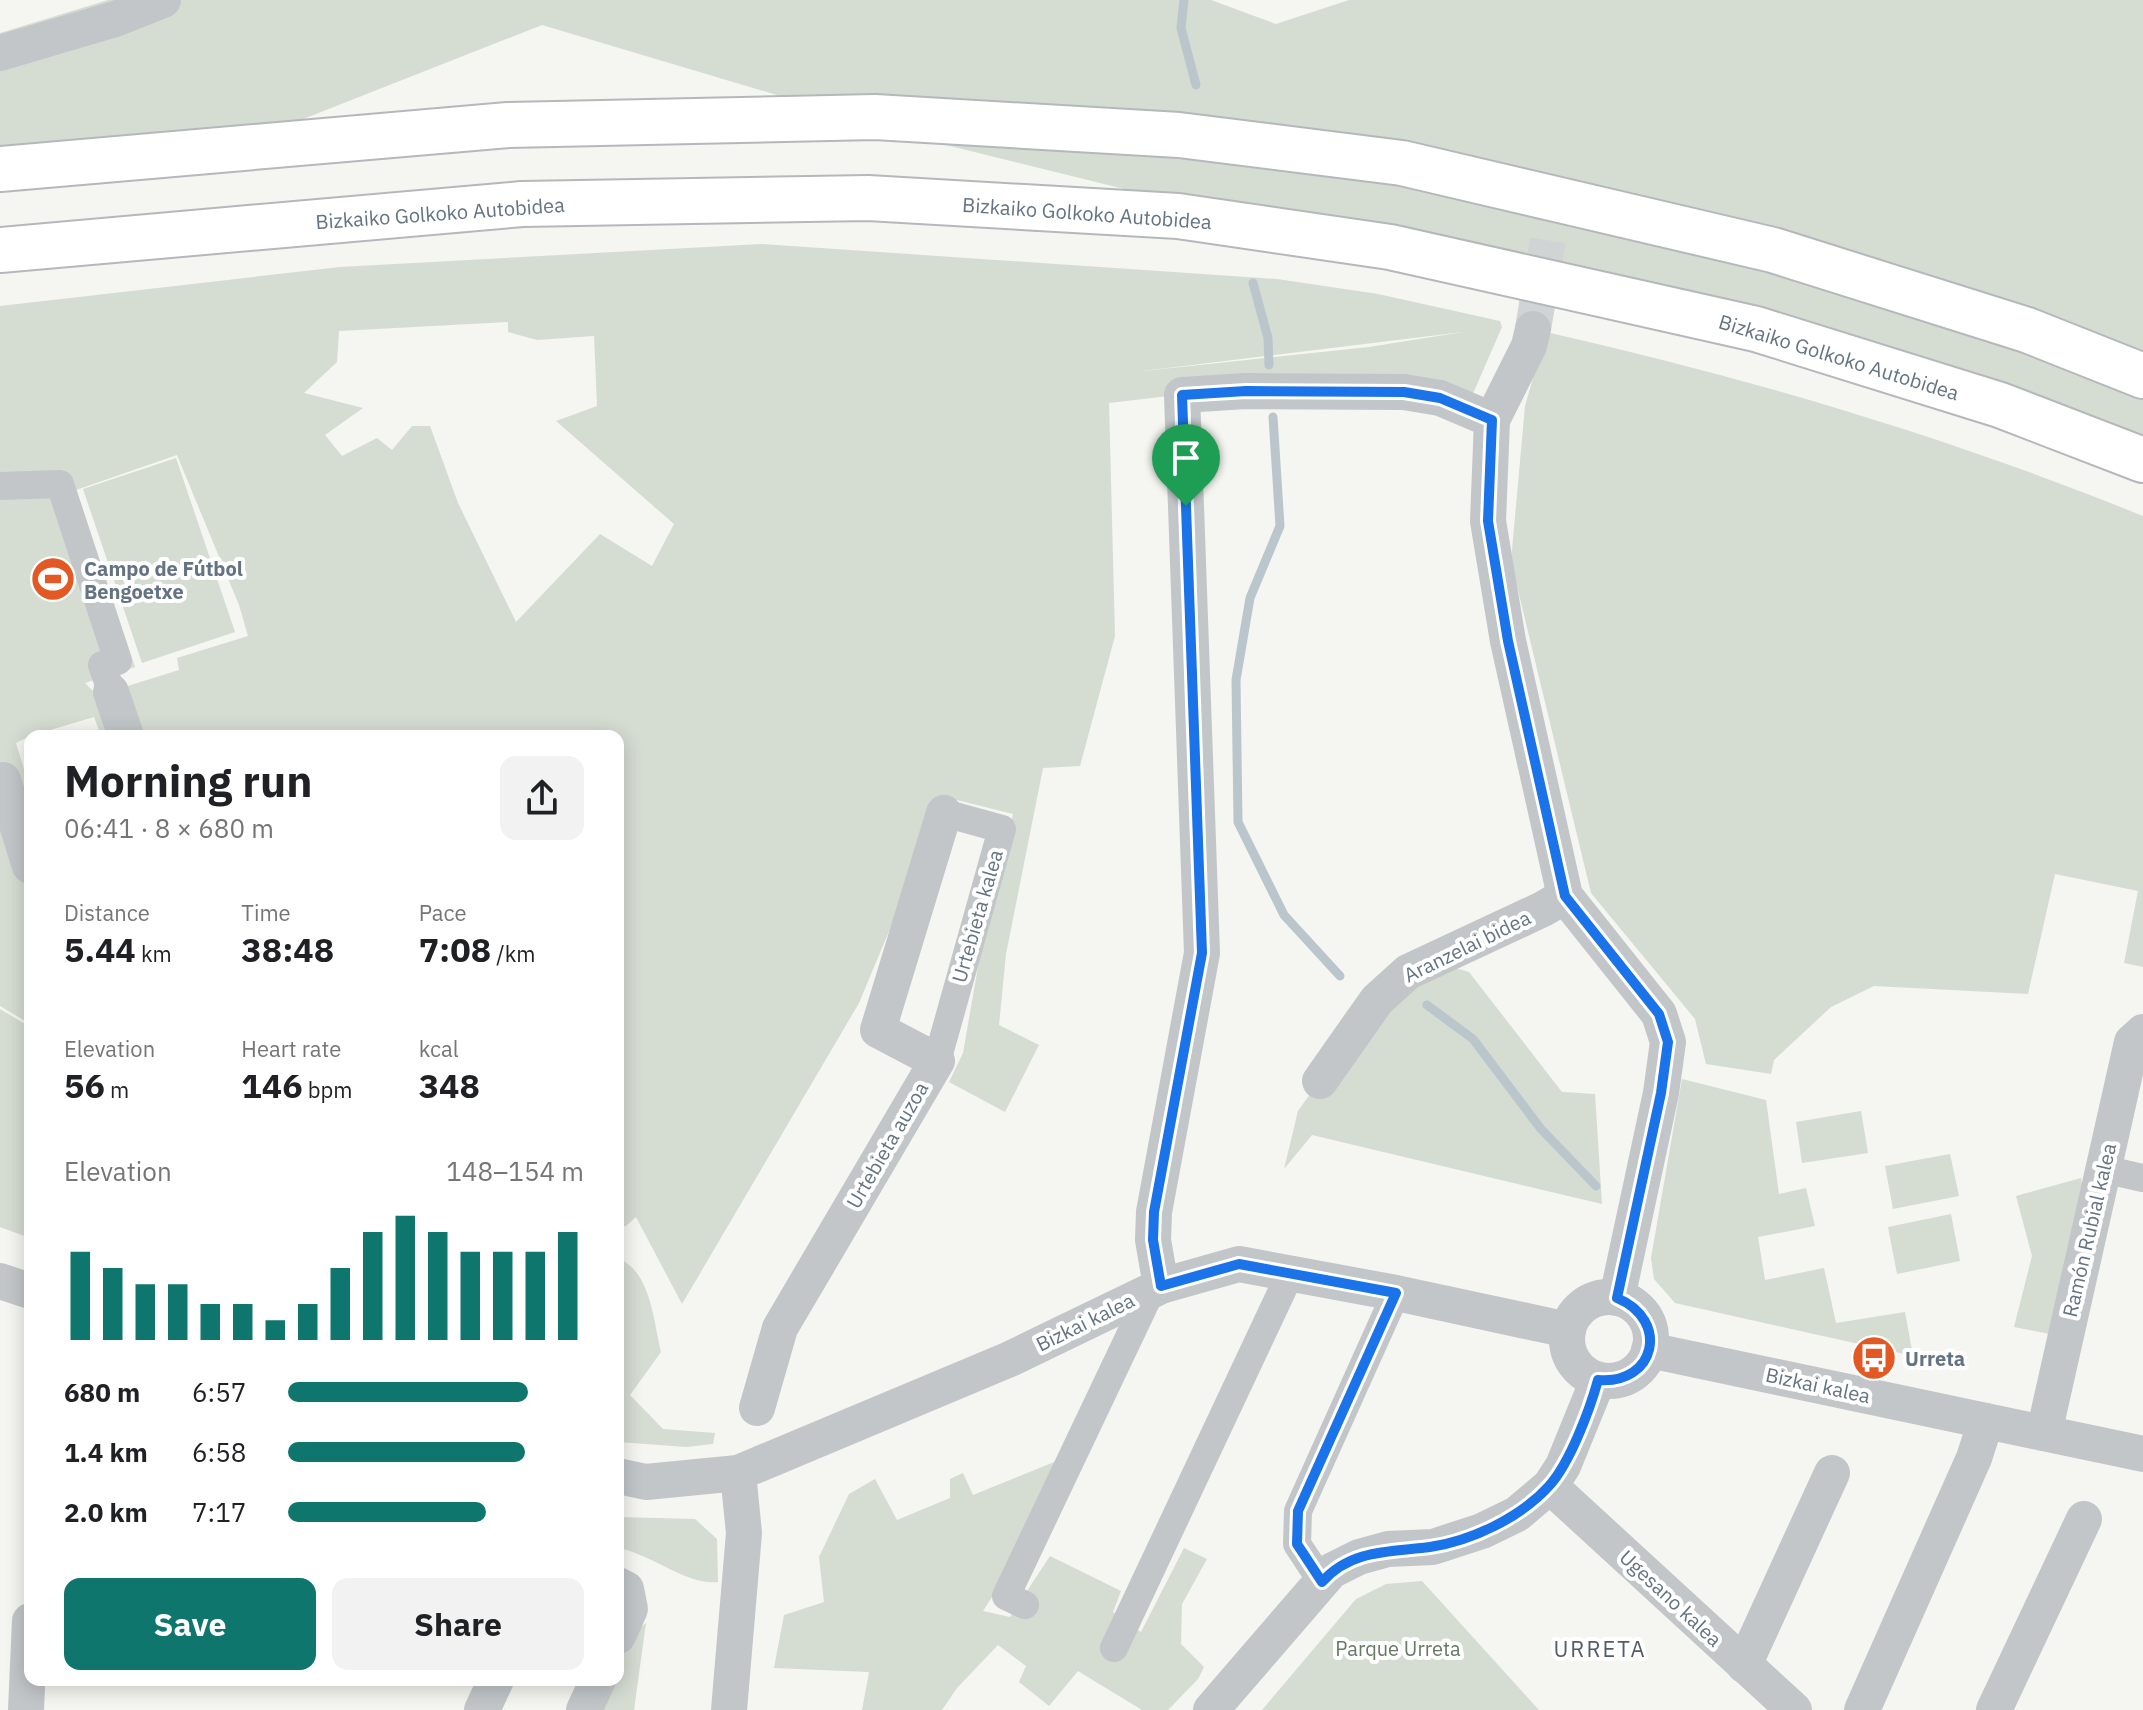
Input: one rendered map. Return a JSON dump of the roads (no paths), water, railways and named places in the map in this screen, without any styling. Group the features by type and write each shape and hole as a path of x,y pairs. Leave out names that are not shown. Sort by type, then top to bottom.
{"highway":[{"path":"0,169 508,125 875,117 1179,135 1402,163 1773,250 2027,330 2143,376"},
{"name":"Bizkaiko Golkoko Autobidea","path":"0,250 522,204 868,198 1178,216 1390,247 1756,329 2000,405 2143,460"}],"street":[{"path":"0,53 115,19 163,0"},
{"path":"1533,329 1529,346 1492,420 1488,521 1508,641 1565,896 1659,1014 1668,1042 1661,1093 1617,1298"},
{"path":"1025,1605 1006,1596 1156,1288 1154,1212 1202,953 1182,395 1246,391 1404,392 1440,398 1492,420"},
{"path":"0,486 60,484 118,661 102,665 124,730"},
{"path":"3,780 24,847"},
{"name":"Urtebieta auzoa","path":"757,1408 780,1328 937,1061 878,1030 944,813"},
{"name":"Urtebieta kalea","path":"937,1061 1002,829 944,813"},
{"name":"Aranzelai bidea","path":"1320,1081 1390,985 1408,972 1565,896"},
{"name":"Ramón Rubial kalea","path":"2044,1433 2132,1042 2143,1032"},
{"path":"2103,1169 2143,1178"},
{"name":"Bizkai kalea","path":"627,1479 738,1473 1010,1359 1156,1288 1239,1264 1396,1293 1568,1330"},
{"path":"1114,1648 1290,1274"},
{"path":"0,1281 24,1289"},
{"path":"1322,1582 1297,1544 1298,1511 1396,1293"},
{"path":"1617,1298 1630,1303 1648,1323 1649,1350 1635,1372 1624,1378 1598,1380 1576,1366 1570,1355 1568,1330 1573,1317 1592,1301 1617,1298"},
{"name":"Bizkai kalea","path":"1649,1350 2143,1454"},
{"path":"1211,1710 1331,1571 1359,1557 1388,1549 1433,1547 1482,1531 1517,1514 1550,1486 1563,1466 1598,1380"},
{"path":"1862,1710 1974,1458 1986,1421"},
{"path":"729,1710 744,1533 738,1473"},
{"path":"1744,1665 1832,1473"},
{"name":"Ugesano kalea","path":"1550,1486 1794,1710"},
{"path":"1994,1710 2084,1519"},
{"path":"624,1588 630,1609 624,1622"},
{"path":"26,1710 27,1686"},
{"path":"482,1710 493,1686"},
{"path":"584,1710 595,1686"}],"waterway":[{"path":"1184,0 1181,28 1196,85"},
{"path":"1253,283 1268,338 1269,365"},
{"path":"1273,417 1280,526 1250,598 1236,680 1238,822 1284,915 1340,976"},
{"path":"1427,1005 1473,1039 1541,1129 1596,1186"}],"tunnel":[{"path":"1533,329 1557,185"}],"place":[{"name":"Campo de Fútbol Bengoetxe","path":"53,579"},
{"name":"Urreta","path":"1874,1358"}],"district":[{"name":"URRETA","path":"1600,1648"}],"park label":[{"name":"Parque Urreta","path":"1398,1648"}]}
